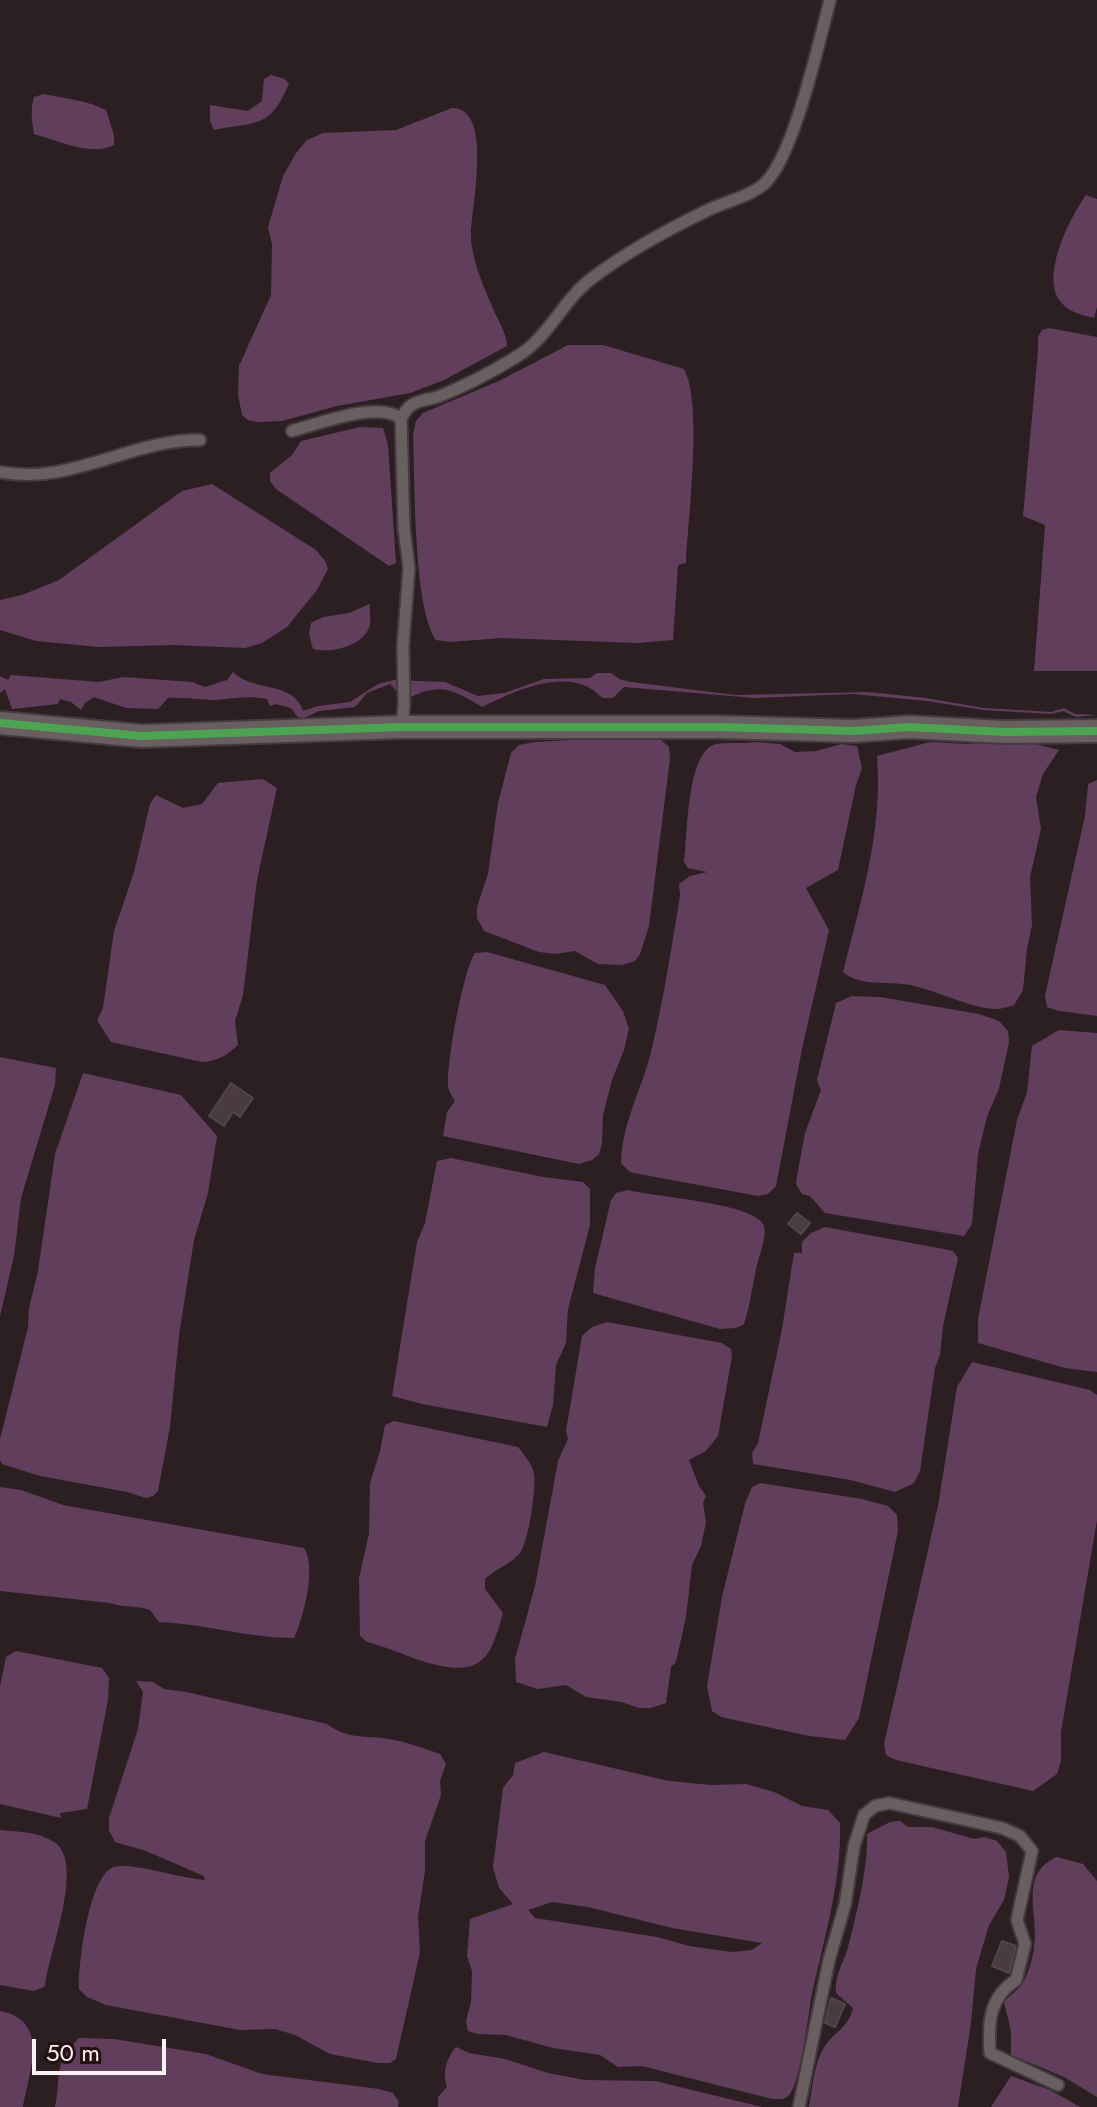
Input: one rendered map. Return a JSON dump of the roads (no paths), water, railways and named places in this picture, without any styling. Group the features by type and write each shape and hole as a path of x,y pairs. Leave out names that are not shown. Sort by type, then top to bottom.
{"street":[{"path":"0,723 142,736 403,716 854,731 909,727 1004,732 1097,731"}],"lane":[{"path":"403,716 403,646 409,568 404,528 401,419 413,404 456,390 525,352 575,293 623,257 692,218 732,198 753,192 765,183 788,143 830,0"},
{"path":"292,431 374,412 394,413 401,419"},
{"path":"0,472 15,475 75,470 145,448 184,439 200,440"},
{"path":"799,2107 829,1960 845,1905 857,1837 864,1815 875,1806 889,1803 1002,1828 1020,1836 1032,1851 1017,1920 1025,1944 1016,1980 1002,1988 989,2016 990,2053 1058,2085"}]}
